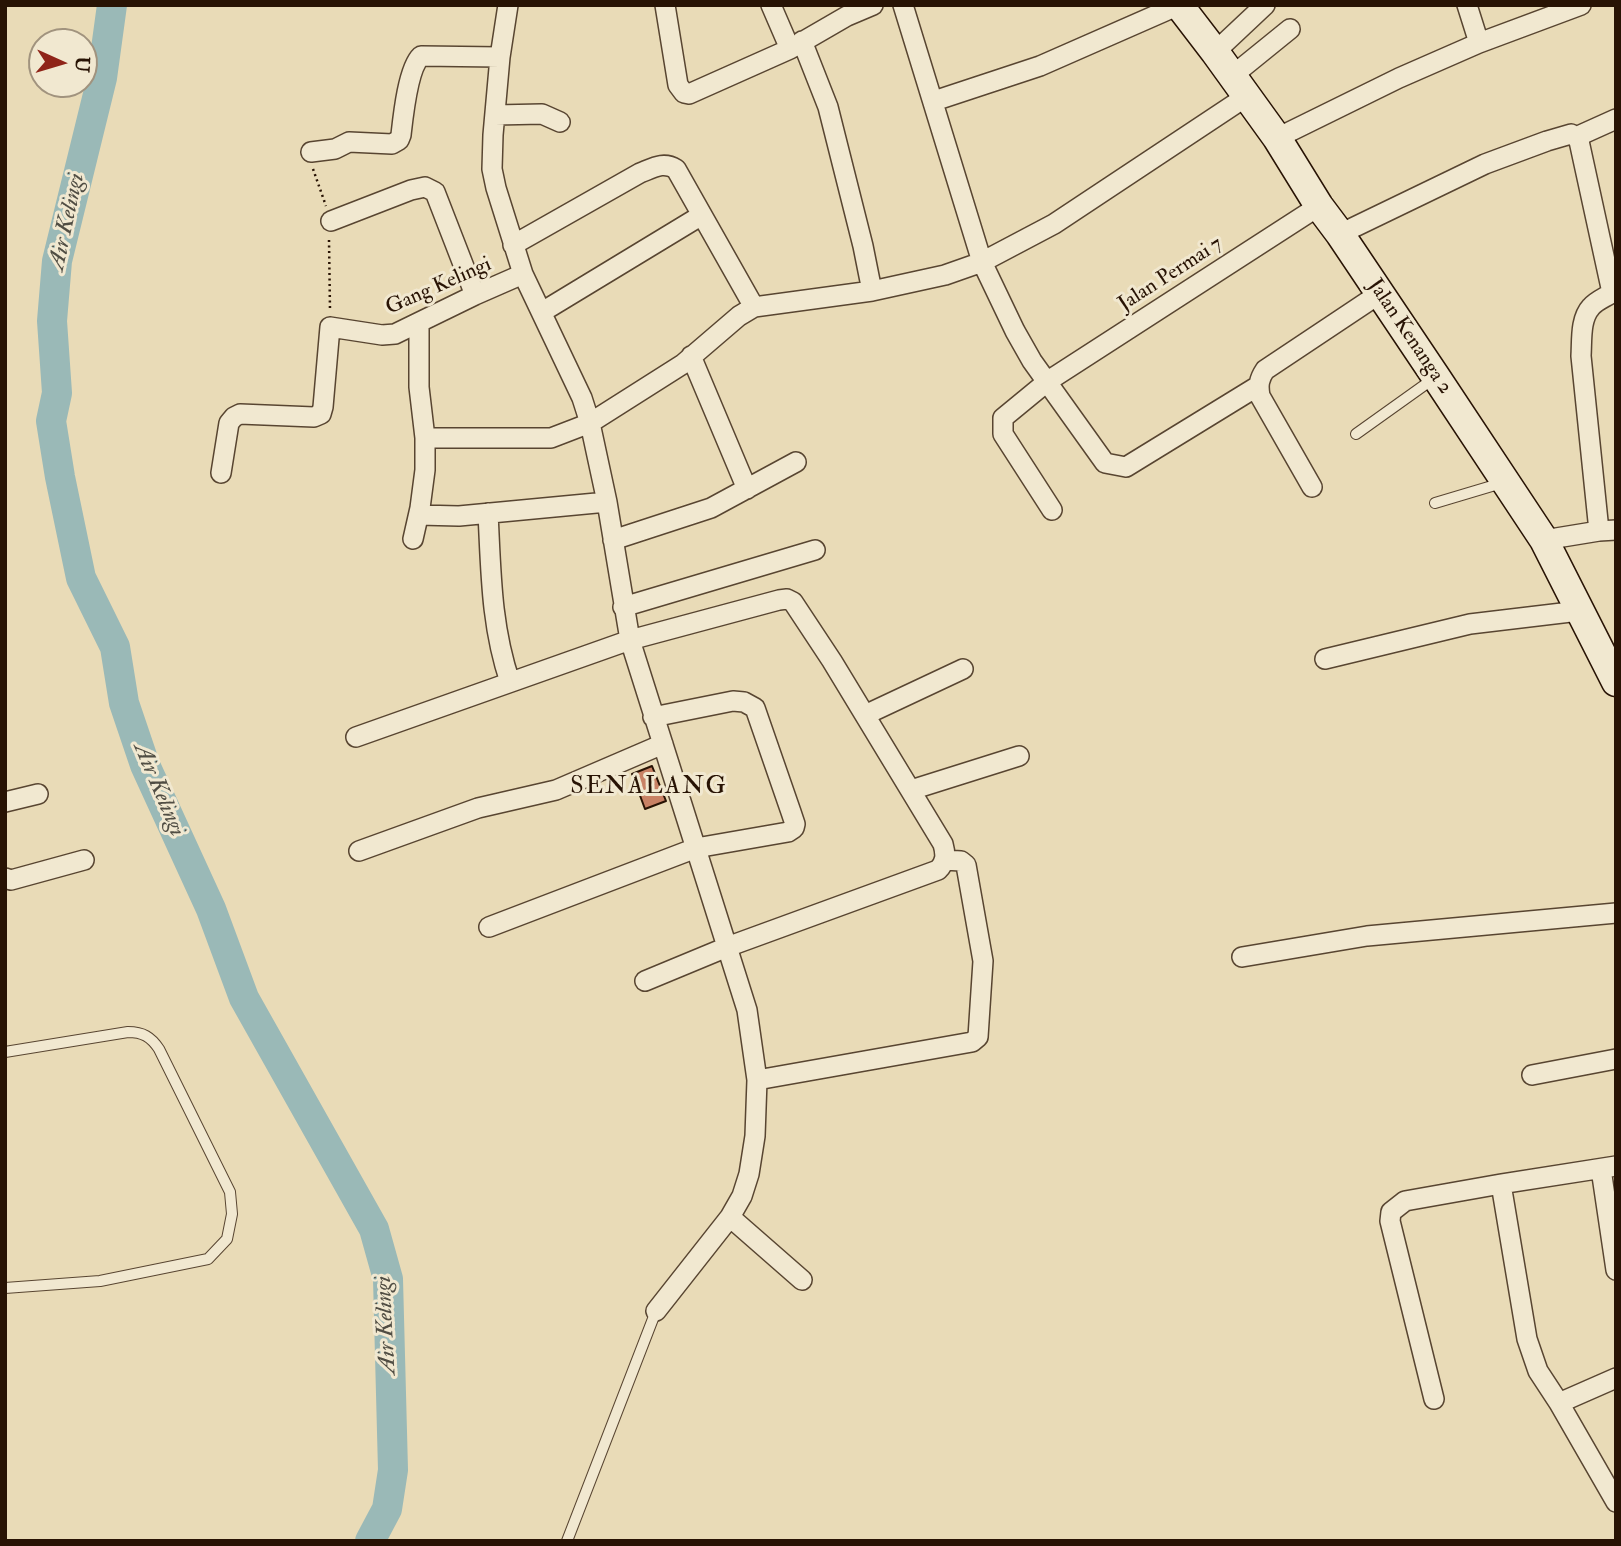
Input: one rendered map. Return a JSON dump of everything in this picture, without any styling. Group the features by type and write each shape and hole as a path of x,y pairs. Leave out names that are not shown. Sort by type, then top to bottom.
{"main road":[{"name":"Jalan Kenanga 2","path":"1179,5 1277,138 1319,206 1544,540 1616,682"}],"street":[{"path":"508,5 495,115 492,169 496,188 523,274 582,398 590,423 607,502 630,640 747,1010 757,1080 755,1136 749,1174 742,1196 730,1217 656,1311"},
{"path":"665,5 678,85 684,93 689,94 796,45 847,16 873,5"},
{"path":"771,5 796,45 828,107 872,291"},
{"path":"904,5 982,262 1032,361 1105,463 1126,467 1258,386"},
{"path":"934,102 1040,66 1179,5"},
{"path":"1215,52 1265,5"},
{"path":"1467,5 1479,43"},
{"path":"1277,138 1399,78 1479,43 1581,5"},
{"path":"425,439 551,438 590,423 683,364 739,316 754,307 872,291 945,275 982,262 1054,224 1239,86 1290,29"},
{"path":"311,152 335,149 349,142 392,144 399,140 410,79 416,61 421,57 500,57"},
{"path":"495,115 542,114 560,122"},
{"path":"1576,137 1616,119"},
{"path":"1340,234 1485,164 1547,141 1571,134 1576,137 1611,288 1610,294 1590,308 1584,319 1581,349 1608,531 1544,540"},
{"path":"513,245 640,173 662,164 669,165 676,169 754,307"},
{"path":"331,221 411,190 425,187 435,191 475,295"},
{"name":"Jalan Permai 7","path":"1052,510 1003,434 1003,418 1048,382 1319,206"},
{"path":"542,312 702,215"},
{"name":"Gang Kelingi","path":"330,327 382,335 395,334 523,274"},
{"path":"1312,487 1260,396 1260,377 1265,370 1380,294"},
{"path":"413,538 425,470 425,439 419,387 419,323"},
{"path":"221,472 229,424 234,417 240,414 314,417 321,414 330,327"},
{"path":"691,356 747,489"},
{"path":"613,540 703,511 796,463"},
{"path":"419,515 459,516 607,502"},
{"path":"488,513 494,613 501,657 510,682"},
{"path":"623,607 815,550"},
{"path":"356,737 630,640 779,600 787,599 793,602 943,844 946,852 944,860 938,870 727,947 645,981"},
{"path":"1325,659 1470,624 1579,611"},
{"path":"865,715 962,669"},
{"path":"489,927 696,848 788,832 793,828 795,824 755,708 744,702 733,701 653,717"},
{"path":"359,851 478,808 556,790 663,744"},
{"path":"911,790 1019,756"},
{"path":"5,802 38,794"},
{"path":"5,878 10,880 84,860"},
{"path":"757,1080 972,1042 978,1037 983,961 966,866 961,861 944,860"},
{"path":"1242,957 1367,936 1616,913"},
{"path":"1532,1075 1616,1059"},
{"path":"1434,1399 1390,1221 1391,1212 1405,1201 1608,1167 1616,1270"},
{"path":"1501,1184 1527,1339 1538,1371 1616,1502"},
{"path":"730,1217 802,1280"},
{"path":"1559,1403 1616,1378"}],"lane":[{"path":"1356,435 1436,377"},
{"path":"1435,503 1506,482"},
{"path":"5,1052 128,1032 146,1035 159,1049 230,1192 232,1214 227,1239 208,1259 100,1281 5,1288"},
{"path":"567,1541 656,1311"}],"path":[{"path":"311,152 309,156 331,221 330,327"}],"building":[{"path":"652,766 666,801 645,809 632,774"}],"waterway":[{"name":"Air Kelingi","path":"112,5 102,78 57,261 52,321 57,393 51,421 60,477 81,578 115,647 124,703 145,765 211,909 244,998 374,1229 388,1279 393,1470 387,1509 370,1541"}],"district":[{"name":"SENALANG","path":"649,788"}]}
